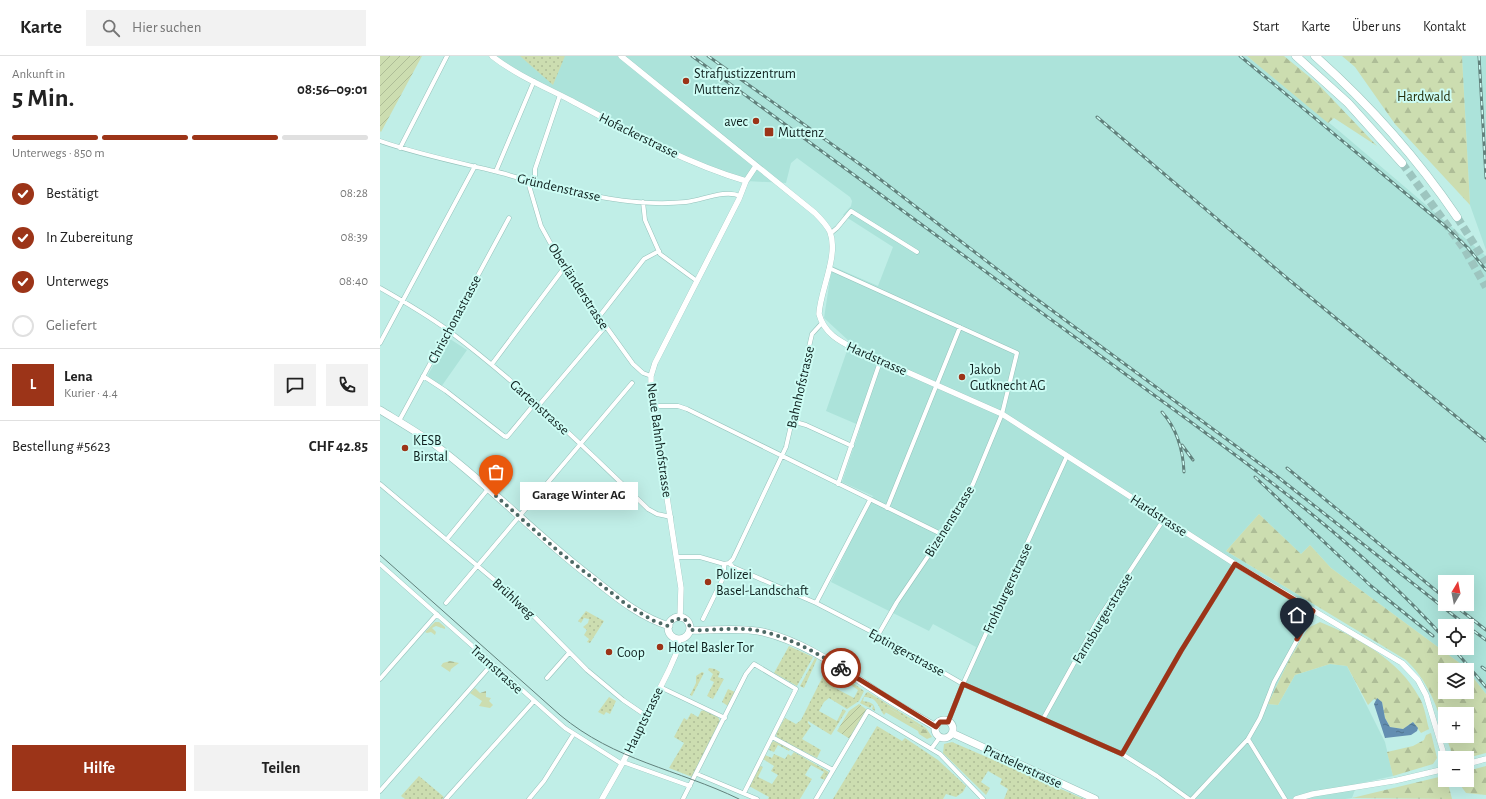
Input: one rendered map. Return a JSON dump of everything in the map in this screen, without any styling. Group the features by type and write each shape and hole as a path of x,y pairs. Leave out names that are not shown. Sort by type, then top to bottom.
{"highway":[{"path":"1296,56 1348,103 1402,163"},
{"path":"1315,56 1370,109 1399,141 1457,218"}],"main road":[{"path":"380,410 434,444 488,489 558,551 627,605 654,621 668,626"},
{"path":"668,626 674,619 680,618 687,621 690,630"},
{"path":"668,626 670,635 679,639 685,638 690,630"},
{"path":"690,630 742,629 763,632 803,646 822,656 936,727"},
{"path":"940,722 948,722 953,728 952,733 948,737 940,737 936,733 936,727 940,722"},
{"name":"Prattelerstrasse","path":"952,733 1095,799"}],"street":[{"path":"400,148 447,56"},
{"name":"Hofackerstrasse","path":"492,56 534,82 663,148 746,181"},
{"path":"621,56 815,213 826,225 831,233 832,254 820,307 822,323"},
{"path":"496,171 534,82"},
{"path":"535,182 535,169 560,95"},
{"name":"Gründenstrasse","path":"380,141 400,148 496,171 528,182 535,182 592,196 643,202 688,202 729,193 740,196"},
{"path":"380,343 475,166"},
{"name":"Neue Bahnhofstrasse","path":"680,618 681,588 650,386 651,376 655,362 740,196 746,181 756,166"},
{"name":"Oberländerstrasse","path":"528,182 541,226 564,268 604,327 633,364 643,373 651,376"},
{"path":"643,202 645,220 663,257 697,280"},
{"path":"831,233 851,211 917,252"},
{"name":"Chrischonastrasse","path":"399,421 509,218"},
{"path":"598,318 644,259 659,251"},
{"path":"492,364 564,268"},
{"path":"829,268 960,327 938,385 887,508"},
{"name":"Gartenstrasse","path":"380,288 448,330 492,364 538,403 648,509 657,514 671,517"},
{"name":"Hardstrasse","path":"822,323 832,336 840,341 1002,414 1235,564 1402,663 1418,680 1426,695 1443,751"},
{"name":"Bahnhofstrasse","path":"730,563 782,456 792,421 812,334 822,323"},
{"path":"423,376 446,391 504,436 507,436 538,403 604,327"},
{"name":"Bizenenstrasse","path":"878,635 897,602 941,534 956,515 973,484 1002,414 1017,353 960,327"},
{"path":"838,484 881,360"},
{"path":"446,603 632,383"},
{"path":"653,406 678,406 941,534"},
{"path":"792,421 806,425 852,446"},
{"name":"Frohburgerstrasse","path":"948,722 963,684 1067,456"},
{"name":"Brühlweg","path":"380,484 478,565 516,599 569,653 623,700 645,715"},
{"path":"447,539 488,489"},
{"path":"816,604 870,500"},
{"name":"Farnsburgerstrasse","path":"1043,719 1099,618 1164,519"},
{"path":"677,557 700,557 724,564 730,563"},
{"name":"Eptingerstrasse","path":"730,563 733,567 816,604 878,635 963,684 1122,754 1157,776 1189,799"},
{"name":"Tramstrasse","path":"380,564 573,735 622,763 690,786"},
{"path":"703,619 724,576 724,564"},
{"path":"1122,754 1181,651 1235,564"},
{"path":"1192,799 1248,740 1260,718 1274,682 1313,611"},
{"path":"380,680 437,614"},
{"name":"Hauptstrasse","path":"602,799 622,763 676,654 679,639"},
{"path":"547,678 569,653"},
{"path":"380,791 492,664"},
{"path":"684,799 746,674 754,664 796,690 744,793"},
{"path":"660,687 725,718"},
{"path":"446,799 534,701"},
{"path":"816,799 868,711 932,748 947,760 960,777 983,799"},
{"path":"528,799 544,780 573,735"},
{"path":"772,737 833,770"},
{"path":"932,748 940,737"},
{"path":"1248,740 1285,799"},
{"path":"1474,762 1486,759"},
{"path":"1296,799 1313,794 1394,781 1438,772"},
{"path":"697,774 757,799"}],"shaded area":[{"path":"492,56 1247,56 1338,130 1486,256 1486,694 1474,679 1474,663 1460,663 1449,655 1474,655 1474,619 1438,619 1438,647 1331,568 1310,545 1301,554 1259,514 1226,551 1315,605 1268,704 1278,705 1295,675 1330,664 1347,666 1385,742 1393,776 1357,784 1352,798 1345,799 1189,799 1122,754 963,684 976,647 933,624 929,631 831,582 873,496 842,482 861,426 826,411 850,342 824,318 832,266 878,286 893,247 843,215 851,206 852,201 850,197 797,158 791,163 786,183 746,181 737,179 627,130"},
{"path":"1462,56 1486,56 1486,250 1470,205"},
{"path":"450,339 467,350 441,387 430,379 428,375 447,340"}],"green space":[{"path":"380,56 422,56 381,132 380,131"},
{"path":"520,56 565,56 553,85"},
{"path":"1247,56 1284,56 1317,83 1377,146 1334,118 1328,123"},
{"name":"Hardwald","path":"1342,56 1462,56 1470,205 1395,124 1355,67"},
{"path":"1259,514 1301,554 1310,545 1331,568 1438,647 1438,655 1449,655 1460,663 1438,663 1438,699 1474,699 1474,679 1486,694 1486,753 1474,756 1474,751 1451,751 1448,743 1474,743 1474,707 1438,707 1438,712 1426,685 1414,668 1406,660 1226,551"},
{"path":"586,611 604,621 590,643 587,642 589,639 584,635 587,630 583,627 588,623 589,619 584,618 581,623 578,621"},
{"path":"435,622 439,622 445,627 445,629 436,626 432,628 436,632 435,635 431,632 425,632"},
{"path":"1320,622 1348,635 1376,651 1389,661 1411,684 1421,701 1429,729 1421,733 1413,722 1403,729 1390,727 1385,718 1382,702 1374,699 1368,705 1347,666 1330,664 1295,675 1278,705 1268,704 1289,660 1308,628"},
{"path":"789,646 813,657 797,686 774,673"},
{"path":"815,658 817,659 804,688 800,686"},
{"path":"450,661 459,663 451,669 450,672 441,666 443,663"},
{"path":"828,666 847,679 845,681 840,679 835,688 854,698 858,690 848,683 849,680 864,691 859,701 847,709 829,698 824,702 819,711 837,721 843,709 846,711 831,735 808,721 811,726 802,739 821,750 817,758 777,738 776,733 785,718 796,724 801,720"},
{"path":"709,668 720,672 718,677 724,679 713,699 707,696 714,682 710,680 713,674 708,670"},
{"path":"702,672 704,673 692,696 690,695 696,683 696,676"},
{"path":"475,688 480,693 486,691 486,697 491,698 489,701 493,705 490,708 479,706 482,701 470,693"},
{"path":"728,689 735,692 728,706 722,702"},
{"path":"868,692 926,728 925,730 889,708 884,715 877,703 868,697 864,697 863,701 872,703 875,711 872,709 872,705 870,708 860,703 866,693"},
{"path":"609,697 616,701 610,714 606,712 604,715 598,712"},
{"path":"859,704 867,710 850,739 837,731 849,711"},
{"path":"889,708 925,730 926,728 932,737 927,739 919,734 918,731 885,712"},
{"path":"704,710 718,717 720,721 692,777 669,768 684,743 674,737 684,718 687,720 691,713 698,717 701,711"},
{"path":"877,726 902,741 905,738 938,760 966,786 963,792 956,797 946,794 943,799 833,799"},
{"path":"1431,733 1437,758 1433,764 1393,776 1387,752 1413,746 1424,740 1426,735"},
{"path":"774,741 790,749 789,751 778,745 774,752 769,750 771,743"},
{"path":"952,742 1084,799 1004,799 1008,789 1000,784 1002,779 988,771 981,782 990,788 986,795 943,753 944,744"},
{"path":"794,752 829,772 825,780 820,778 824,772 811,765 805,775 812,779 800,799 768,799 769,797 749,786 760,766 763,767 758,777 772,784 778,775 771,771 774,766 763,759 765,755 772,758 774,754 785,759 788,754 791,756"},
{"path":"1486,766 1486,795 1466,793 1462,787 1474,787 1474,769"},
{"path":"419,776 444,797 442,799 405,799 401,796"},
{"path":"1438,777 1438,787 1449,787 1452,799 1352,798"}],"water":[{"path":"1377,698 1382,702 1385,718 1390,727 1403,729 1413,722 1418,728 1417,731 1411,735 1385,738 1374,704"}],"tunnel":[{"path":"1402,163 1465,250 1486,287"},
{"path":"1457,217 1486,263"}],"tram line":[{"path":"380,555 560,715 581,731 624,754 739,799"}],"railway":[{"path":"692,56 1288,495 1370,564 1408,600 1438,632"},
{"path":"708,56 868,170 1019,286 1274,474 1458,619"},
{"path":"1240,56 1445,226 1468,248 1486,270"},
{"path":"1479,56 1486,178"},
{"path":"1097,117 1288,279 1486,441"},
{"path":"1162,412 1172,425 1181,447 1184,472"},
{"path":"1182,445 1193,460"},
{"path":"1287,468 1438,592"},
{"path":"1255,477 1371,586 1433,636"},
{"path":"1462,611 1486,630"},
{"path":"1474,631 1486,640"},
{"path":"1459,655 1486,687"},
{"path":"1482,667 1486,670"}],"way so far":[{"path":"496,496 558,551 639,614 668,626 674,619 684,619 689,623 690,630 742,629 763,632 803,646 841,668"}],"place":[{"name":"Strafjustizzentrum Muttenz","path":"686,81"},
{"name":"avec","path":"756,121"},
{"name":"Muttenz","path":"769,132"},
{"name":"Jakob Gutknecht AG","path":"962,377"},
{"name":"KESB Birstal","path":"405,448"},
{"name":"Garage Winter AG","path":"496,496"},
{"name":"Polizei Basel-Landschaft","path":"708,582"},
{"name":"Hotel Basler Tor","path":"660,647"},
{"name":"Coop","path":"609,652"}],"route":[{"path":"841,668 877,692 936,727 940,722 948,722 963,684 1122,754 1181,651 1235,564 1313,611 1297,639"}]}
